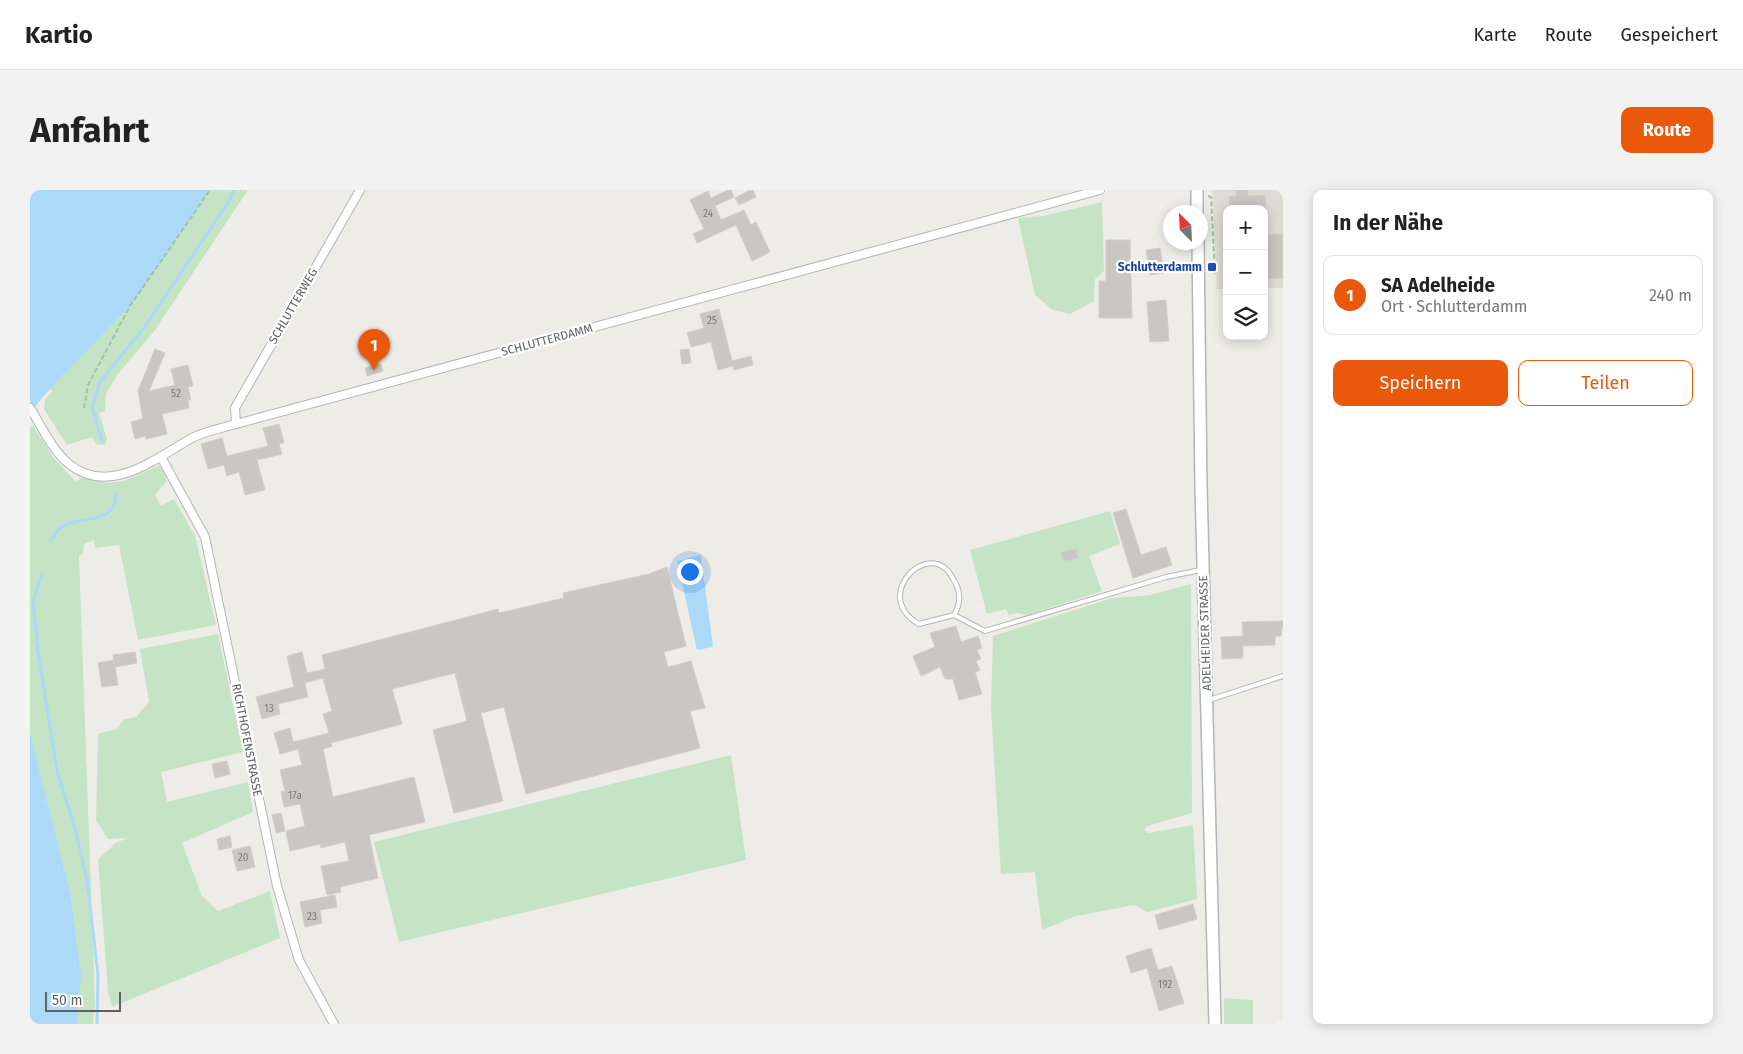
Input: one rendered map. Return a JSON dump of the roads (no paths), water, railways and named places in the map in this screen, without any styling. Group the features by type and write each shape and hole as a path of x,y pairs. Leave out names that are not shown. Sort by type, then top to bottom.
{"main road":[{"path":"1197,190 1197,205"},
{"name":"ADELHEIDER STRASSE","path":"1198,250 1203,569 1215,1024"}],"street":[{"name":"SCHLUTTERWEG","path":"236,424 235,408 360,190"},
{"name":"SCHLUTTERDAMM","path":"30,408 60,455 83,473 118,476 139,469 194,437 236,424 1100,190"},
{"name":"RICHTHOFENSTRASSE","path":"161,457 205,537 277,886 290,938 299,960 334,1024"}],"lane":[{"path":"954,615 960,605 956,585 946,568 934,564 914,568 902,582 900,604 908,618 919,624 954,615 985,632 1166,577 1203,569"},
{"path":"1207,701 1283,676"}],"water":[{"path":"30,190 210,190 130,306 50,389 37,404 30,417"},
{"path":"701,555 713,647 697,650 677,561"},
{"path":"30,734 70,892 81,974 77,1024 30,1024"}],"waterway":[{"path":"102,441 92,406 100,382 143,329 228,203 234,190"},
{"path":"51,541 59,529 68,524 103,516 109,512 114,505 116,495"},
{"path":"42,575 33,601 38,651 57,771 74,825 87,880 98,975 97,1024"}],"place":[{"name":"Schlutterdamm","path":"1212,267"},
{"name":"SA Adelheide","path":"374,370"}]}
